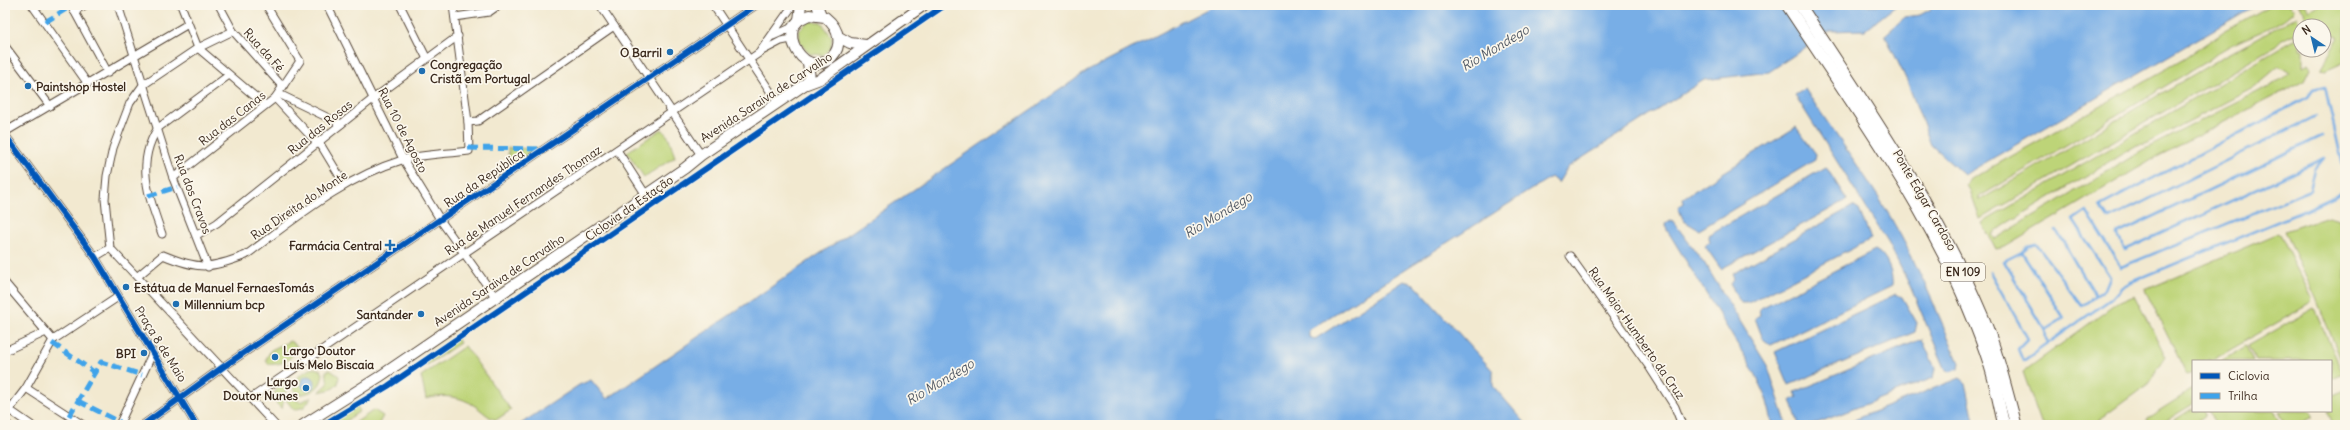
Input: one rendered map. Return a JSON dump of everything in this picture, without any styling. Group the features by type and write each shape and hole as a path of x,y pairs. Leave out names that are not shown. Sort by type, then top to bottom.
{"main road":[{"path":"801,5 792,39 799,53 808,62 815,63 866,45"},
{"path":"804,85 817,77 831,58 839,43 832,24 821,15 817,5"},
{"name":"Avenida Saraiva de Carvalho","path":"303,425 379,377 496,298 804,85 820,79 924,5"},
{"name":"Ponte Edgar Cardoso","path":"1787,5 1914,201 1950,269 1973,320 1990,367 2004,425"},
{"name":"Ponte Edgar Cardoso","path":"1800,5 1930,206 1960,264 1983,316 1998,360 2016,425"},
{"path":"796,24 809,15 821,15"},
{"path":"838,37 850,43 866,45"},
{"path":"804,85 810,79 808,62"}],"street":[{"path":"32,5 88,84"},
{"path":"85,5 72,8 108,73"},
{"name":"Rua dos Cravos","path":"118,5 173,178 197,235 208,268"},
{"path":"181,5 198,48 265,105"},
{"name":"Rua da Fé","path":"219,5 233,31 283,87"},
{"name":"Rua das Canas","path":"173,178 277,96 300,61 266,5"},
{"name":"Rua 10 de Agosto","path":"327,5 403,159 441,221 496,298"},
{"path":"400,5 427,59"},
{"path":"453,5 468,122 478,121 614,26"},
{"path":"455,17 489,12 499,5"},
{"path":"600,5 701,155"},
{"path":"713,5 778,103"},
{"name":"Rua da República","path":"223,367 441,221 756,5"},
{"name":"Rua de Manuel Fernandes Thomaz","path":"251,398 759,53 773,36 793,5"},
{"path":"5,133 188,24"},
{"path":"773,36 796,24"},
{"path":"95,256 110,248 105,199 107,176 121,124 130,103 143,85 198,48 233,31"},
{"name":"Rua das Rosas","path":"197,235 217,223 374,98 458,36"},
{"path":"759,53 781,41 792,39"},
{"path":"5,46 50,106"},
{"path":"162,234 148,196 144,171 151,139 158,128 229,75"},
{"path":"277,96 341,124"},
{"path":"277,96 319,143 345,185"},
{"name":"Rua Direita do Monte","path":"208,268 246,255 330,194 367,173 403,159 469,151 468,122"},
{"name":"Praça 8 de Maio","path":"5,133 95,256 118,297 181,398 223,367 110,248"},
{"path":"617,150 646,195"},
{"path":"138,276 163,255 183,263 208,268"},
{"name":"Rua Major Humberto da Cruz","path":"1570,256 1650,368 1675,407 1682,425"},
{"path":"5,283 53,340"},
{"path":"31,425 8,408 26,388 53,340 118,297"},
{"path":"5,351 46,332"},
{"path":"119,425 153,352"},
{"path":"223,367 275,425"},
{"path":"26,388 84,425"},
{"path":"143,425 181,398 196,425"}],"green space":[{"path":"2270,5 2290,5 2294,11 2285,19 2263,31 2229,46 2209,60 1979,197 1980,200 2225,56 2292,19 2292,35 2282,40 2276,46 1980,219 1970,190 1966,186 1971,179 2184,59 2224,31"},
{"path":"2298,5 2306,5 2309,10 2318,5 2344,5 2342,8 2345,13 2345,62 2325,71 2320,70 2327,58 2332,58 2332,49 2339,37 2332,35 2332,18 2305,18 2304,11"},
{"path":"809,21 821,22 832,37 831,47 823,55 810,54 800,43 799,30"},
{"path":"2292,41 2292,58 2303,58 2303,67 2309,64 2311,68 2305,80 2155,158 2005,247 1996,249 1982,223","holes":["2279,66 2290,73 2283,79 2145,149 1995,239 1992,234 2137,145 2145,144 2253,88"]},
{"path":"662,129 669,138 675,157 644,177 627,152"},
{"path":"508,148 547,149 509,171"},
{"path":"2328,216 2339,219 2345,235 2345,370 2316,298 2285,231"},
{"path":"2279,233 2312,298 2311,303 2213,360 2192,360 2192,372 2187,375 2145,290"},
{"path":"2134,295 2166,357 2148,384 2092,425 2042,425 2023,372 2120,301"},
{"path":"2314,308 2343,373 2332,378 2332,360 2255,360 2248,346"},
{"path":"456,337 460,343 427,365 424,360"},
{"path":"290,341 297,346 293,355 282,363 268,364 266,359 271,350"},
{"path":"465,346 511,410 496,420 470,403 458,398 445,396 426,399 421,376"},
{"path":"2246,346 2253,360 2223,360"},
{"path":"314,368 321,370 323,374 318,387 311,392 297,394 293,388 294,384 303,373"},
{"path":"330,370 339,376 338,384 332,389 319,392 328,384 326,371"},
{"path":"290,378 286,387 282,409 276,403 274,394 280,384"},
{"path":"2192,390 2192,405 2159,425 2149,425 2146,419"},
{"path":"2345,390 2345,425 2333,425 2328,412 2332,412 2332,396"},
{"path":"288,395 300,402 312,397 304,407 294,410 286,400"},
{"path":"356,405 360,411 340,425 328,425"},
{"path":"2192,409 2192,412 2205,412 2206,415 2191,425 2167,425"},
{"path":"374,410 383,416 378,425 352,425"},
{"path":"2209,412 2275,412 2281,425 2215,425"},
{"path":"2280,412 2311,412 2312,417 2297,425 2286,425"}],"water":[{"name":"Rio Mondego","path":"1215,5 1897,5 1865,30 1830,31 1769,72 1704,80 1568,167 1558,183 1551,177 1309,330 1309,337 1315,339 1404,281 1414,284 1493,371 1493,386 1527,425 519,425 579,385 591,380 607,399 1086,72"},
{"path":"1931,5 2256,5 1964,175 1931,145 1907,81 1885,35 1905,17 1920,15 1931,9"},
{"path":"1805,89 1879,198 1901,236 1924,283 1959,363 1958,369 1950,372 1945,368 1910,286 1889,244 1795,95"},
{"path":"1796,127 1816,154 1815,160 1699,230 1684,221 1678,208 1684,203 1683,198"},
{"path":"1826,167 1847,200 1721,269 1705,246 1710,241 1708,235"},
{"path":"1853,206 1859,210 1871,239 1748,303 1741,303 1730,284 1734,279 1732,274"},
{"path":"1672,220 1705,264 1768,367 1787,425 1773,425 1765,394 1755,373 1667,230 1666,224"},
{"path":"1875,250 1879,252 1886,260 1892,276 1892,286 1771,345 1763,339 1755,318 1760,315 1759,309"},
{"path":"1896,294 1902,297 1917,323 1915,332 1789,385 1775,352"},
{"path":"1922,339 1935,368 1933,378 1812,425 1799,425 1791,400 1797,397 1795,392"},
{"path":"308,376 313,378 315,383 313,388 308,390 303,388 301,383 303,378"},
{"path":"1960,378 1966,383 1975,425 1840,425"}],"waterway":[{"path":"2316,116 2109,219 2100,206 2308,97 2313,90 2325,87 2345,175"},
{"path":"2045,330 2064,318 2022,252 2028,246 2036,244 2082,306 2105,289 2110,277 2073,220 2086,211 2121,267 2310,190 2315,169 2324,158 2125,250 2117,234 2322,136"},
{"path":"1990,272 2028,339 2018,349 2023,361 2111,299 2122,287 2131,282 2301,212 2334,197 2345,189"},
{"path":"2056,230 2095,296"},
{"path":"2022,252 2004,261 2045,330 2047,344"}],"marked path":[{"path":"45,22 71,6"},
{"path":"468,148 542,149"},
{"path":"148,196 177,187"},
{"path":"52,343 94,372"},
{"path":"69,416 101,362 142,375"},
{"path":"78,401 120,422"}],"cycle path":[{"path":"143,425 223,367 756,5"},
{"name":"Ciclovia da Estação","path":"323,425 388,386 945,5"},
{"path":"5,135 95,257 196,425"}],"place":[{"name":"O Barril","path":"670,52"},
{"name":"Congregação Cristã em Portugal","path":"422,71"},
{"name":"Paintshop Hostel","path":"28,86"},
{"name":"Farmácia Central","path":"390,245"},
{"name":"Estátua de Manuel FernaesTomás","path":"126,287"},
{"name":"Millennium bcp","path":"176,304"},
{"name":"Santander","path":"421,314"},
{"name":"BPI","path":"144,353"},
{"name":"Largo Doutor Luís Melo Biscaia","path":"275,357"},
{"name":"Largo Doutor Nunes","path":"306,388"}]}
